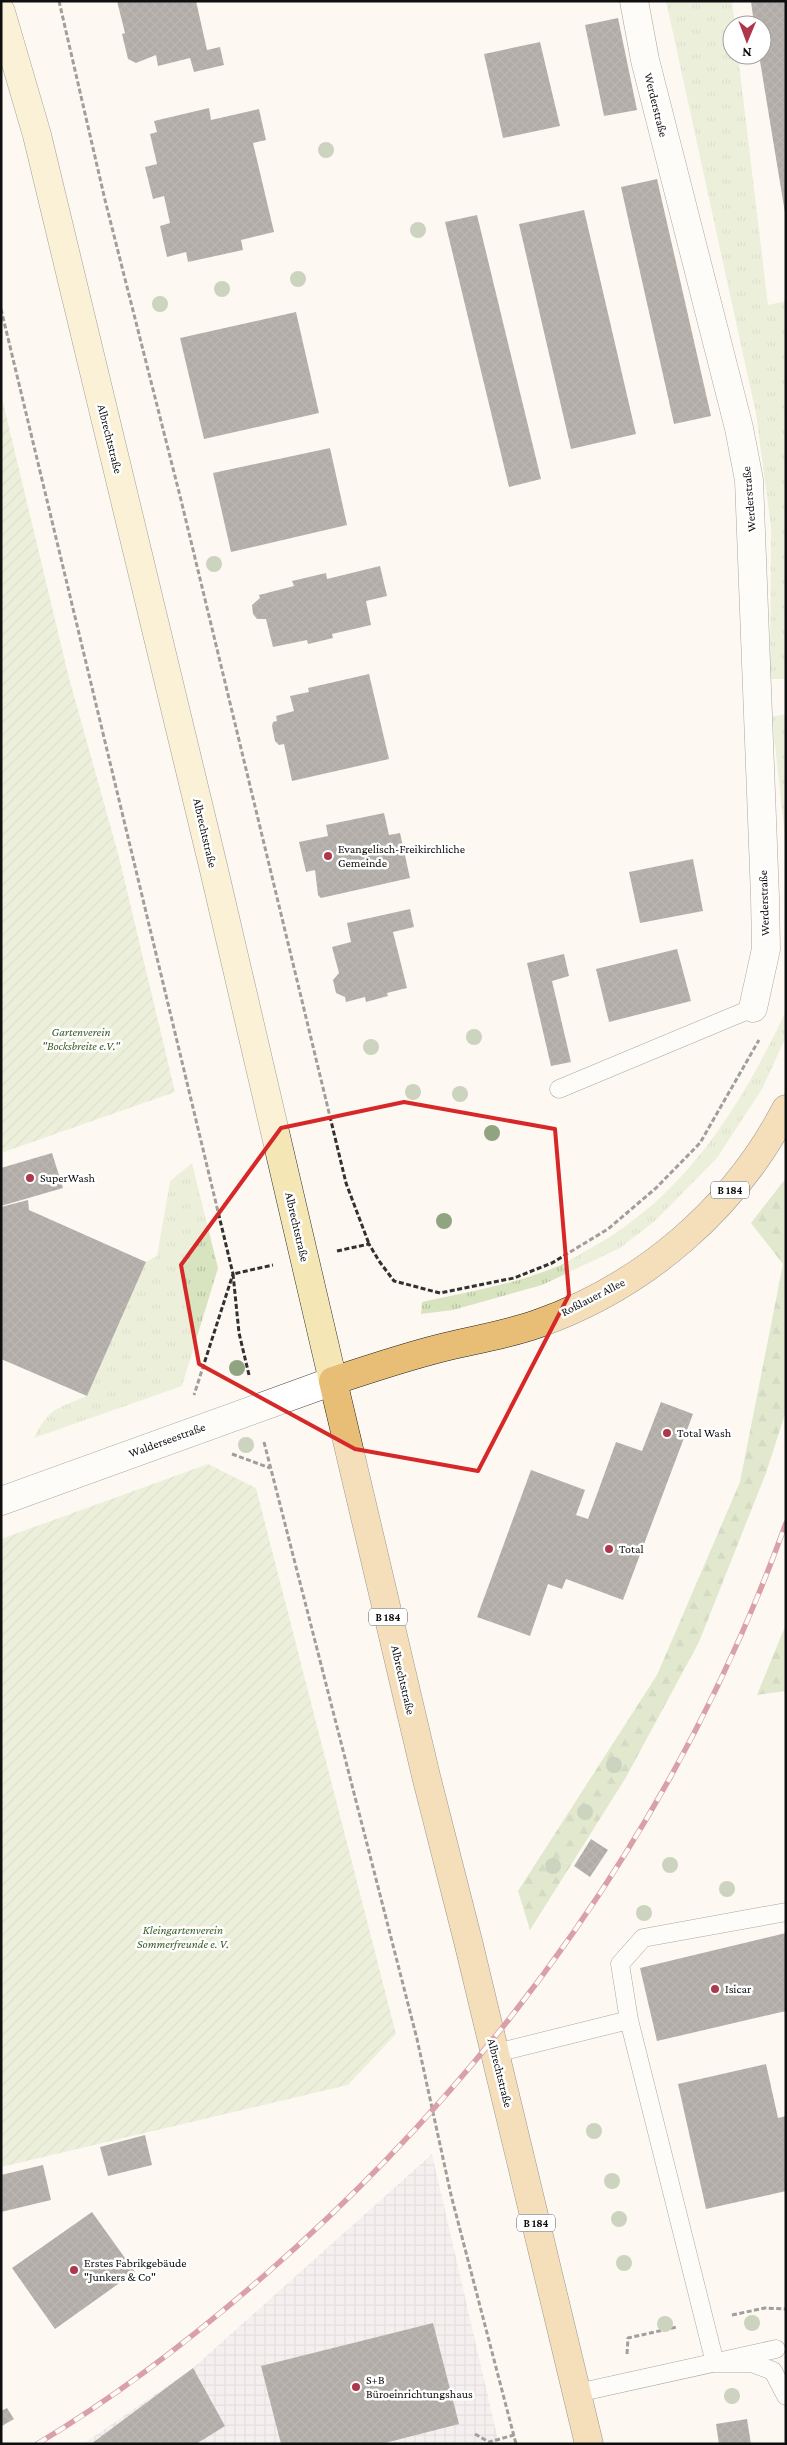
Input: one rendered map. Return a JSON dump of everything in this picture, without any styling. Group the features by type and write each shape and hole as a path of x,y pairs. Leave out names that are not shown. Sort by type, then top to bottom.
{"main road":[{"name":"Albrechtstraße","path":"1,12 37,135 209,851 426,1776 496,2054 590,2444"},
{"name":"Roßlauer Allee","path":"333,1381 413,1355 499,1336 538,1324 605,1294 676,1246 717,1205 749,1168 776,1128 786,1109"}],"street":[{"name":"Werderstraße","path":"634,1 645,60 739,428 749,480 766,949 752,1008"},
{"name":"Walderseestraße","path":"1,1501 333,1381"}],"lane":[{"path":"559,1089 752,1008"},
{"path":"715,2362 629,2020 620,1964 642,1938 786,1912"},
{"path":"496,2054 629,2020"},
{"path":"577,2393 776,2349"},
{"path":"715,2362 752,2362 773,2371 786,2396"}],"path":[{"path":"59,1 105,200 183,510 344,1173 369,1244 379,1262 394,1280 440,1293 514,1278 552,1263 608,1229 656,1188 700,1143 762,1036"},
{"path":"1,309 233,1274 239,1333 271,1474 417,2039 451,2195 516,2444"},
{"path":"233,1274 369,1244"},
{"path":"182,1434 233,1274"},
{"path":"765,2308 786,2309"},
{"path":"475,2434 488,2442 514,2435"}],"highlighted area":[{"path":"404,1102 555,1129 569,1295 478,1471 355,1449 199,1364 181,1265 281,1128"}],"shaded area":[{"path":"432,2154 499,2444 83,2444 193,2368"}],"green space":[{"path":"666,1 732,1 734,15 722,15 722,65 739,65 768,305 786,301 786,679 770,679 771,527 756,414"},
{"name":"Gartenverein \"Bocksbreite e.V.\"","path":"1,394 69,678 119,857 175,1092 1,1153"},
{"path":"786,714 786,847 772,717"},
{"path":"786,1011 786,1037 762,1089 717,1158 655,1221 620,1248 542,1285 453,1310 421,1314 422,1302 504,1284 559,1266 618,1232 649,1207 678,1180 704,1150 748,1083"},
{"path":"192,1163 218,1268 182,1386 34,1438 44,1420 55,1410 87,1396 146,1262 157,1256 170,1181"},
{"path":"786,1178 786,1411 766,1473 699,1642 625,1779 530,1930 518,1891 657,1675 740,1482 783,1264 751,1223"},
{"name":"Kleingartenverein Sommerfreunde e. V.","path":"208,1464 256,1488 396,2034 348,2085 1,2167 1,1539"},
{"path":"786,1624 786,1691 757,1695"}],"building":[{"path":"117,1 196,1 207,50 220,47 224,65 194,72 190,58 158,66 156,55 136,63 128,59 122,34 125,33"},
{"path":"751,1 786,1 786,219 761,65 772,65 772,15 753,15"},
{"path":"618,18 637,110 604,116 585,25"},
{"path":"540,42 560,126 503,138 484,54"},
{"path":"209,108 211,120 259,109 266,140 253,143 274,232 241,240 243,250 188,262 186,252 167,257 160,226 170,223 164,196 153,199 145,167 157,164 150,134 157,132 154,121"},
{"path":"657,179 711,416 674,424 621,187"},
{"path":"584,210 636,434 571,449 519,224"},
{"path":"477,215 541,479 509,487 445,222"},
{"path":"296,312 319,413 204,439 180,338"},
{"path":"330,448 347,525 231,552 213,473"},
{"path":"380,566 387,596 366,601 371,625 332,634 333,638 308,644 307,640 273,647 266,619 257,619 253,614 252,605 260,598 259,595 294,586 292,581 326,573 327,579"},
{"path":"369,674 389,759 292,781 284,744 279,745 275,741 272,726 273,722 277,721 276,716 294,711 290,696 309,692 308,688"},
{"path":"384,813 389,835 400,833 410,878 321,898 318,895 315,870 306,872 299,842 328,836 326,825"},
{"path":"693,859 703,911 640,923 629,872"},
{"path":"410,909 414,927 393,932 407,988 387,993 388,996 366,1002 365,997 346,1002 345,997 336,993 333,980 339,973 332,947 351,942 347,923"},
{"path":"677,949 691,1001 609,1022 596,969"},
{"path":"564,954 569,976 552,981 571,1062 551,1066 527,963"},
{"name":"SuperWash","path":"52,1153 63,1188 1,1206 1,1168"},
{"path":"28,1200 29,1210 146,1262 87,1396 1,1359 1,1207"},
{"path":"661,1402 693,1414 623,1600 566,1579 562,1589 548,1584 530,1636 477,1617 531,1470 585,1490 576,1515 588,1519 616,1442 642,1451"},
{"path":"591,1839 608,1850 590,1877 574,1866"},
{"name":"Isicar","path":"786,1933 786,2011 657,2041 640,1968"},
{"path":"766,2064 778,2118 786,2116 786,2191 706,2209 678,2084"},
{"path":"145,2135 152,2165 108,2176 100,2147"},
{"path":"43,2165 51,2200 1,2212 1,2175"},
{"name":"Erstes Fabrikgebäude \"Junkers & Co\"","path":"92,2212 135,2272 55,2329 12,2268"},
{"path":"433,2323 459,2424 381,2444 281,2444 261,2366"},
{"path":"193,2368 225,2426 196,2444 91,2444"},
{"path":"7,2408 14,2419 2,2426 1,2411"},
{"path":"747,2419 751,2444 719,2444 716,2424"}],"railway":[{"path":"37,2444 156,2364 266,2274 351,2195 431,2112 505,2024 574,1932 637,1835 693,1735 743,1630 786,1523"}],"place":[{"name":"Evangelisch-Freikirchliche Gemeinde","path":"328,856"},
{"name":"SuperWash","path":"30,1178"},
{"name":"Total Wash","path":"667,1433"},
{"name":"Total","path":"609,1549"},
{"name":"Isicar","path":"715,1989"},
{"name":"Erstes Fabrikgebäude \"Junkers & Co\"","path":"74,2270"},
{"name":"S+B Büroeinrichtungshaus","path":"356,2387"}]}
